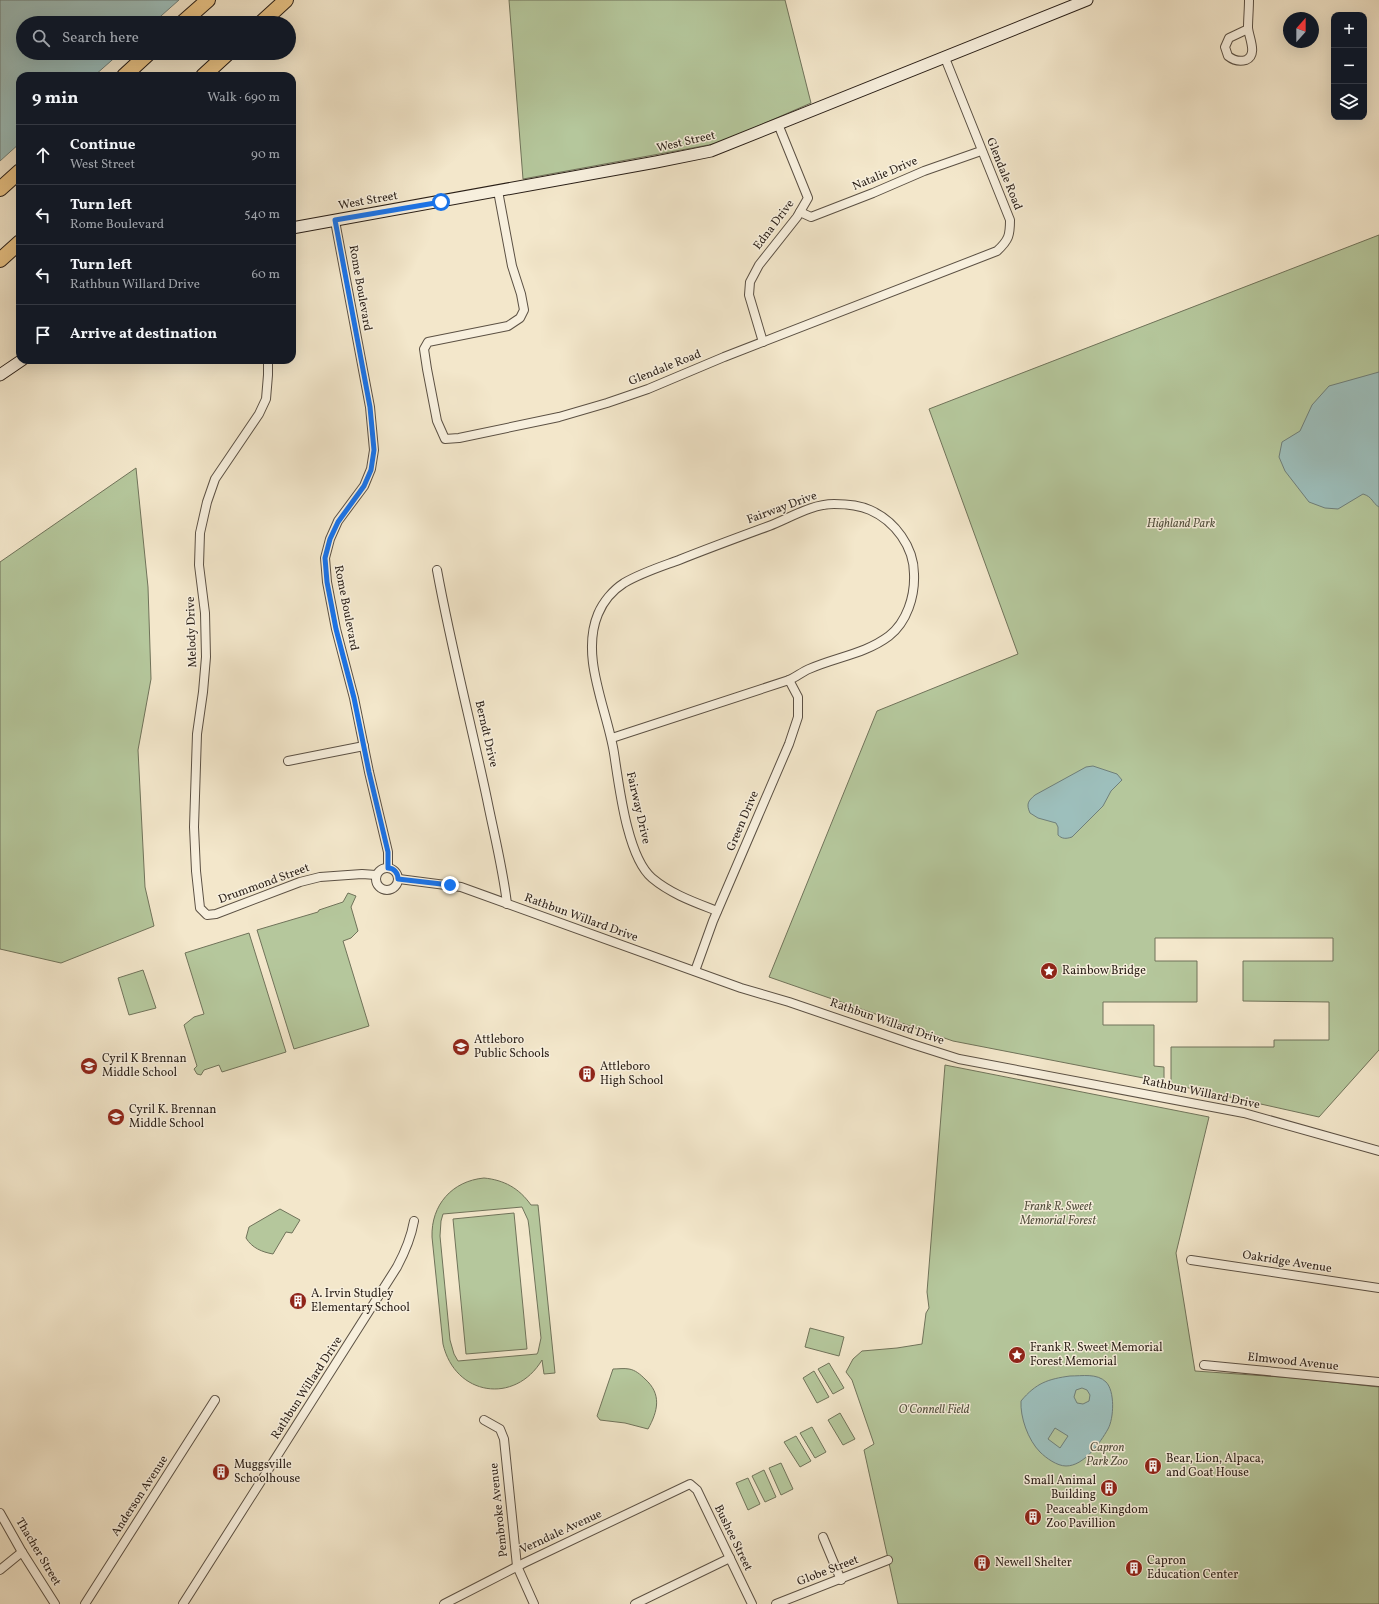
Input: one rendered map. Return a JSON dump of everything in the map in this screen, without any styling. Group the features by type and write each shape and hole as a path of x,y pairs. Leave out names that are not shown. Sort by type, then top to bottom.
{"highway":[{"path":"190,16 208,0"},
{"path":"269,16 286,0"},
{"path":"128,72 141,60"},
{"path":"207,72 220,60"},
{"path":"0,189 16,174"},
{"path":"0,260 16,246"}],"main road":[{"name":"West Street","path":"296,227 711,151 1087,0"},
{"path":"0,375 16,364"}],"street":[{"path":"1248,29 1249,0"},
{"name":"Glendale Road","path":"498,191 512,266 521,294 524,310 520,318 508,326 428,342 424,348 437,421 445,438 459,438 559,417 607,403 648,389 763,342 997,251 1006,242 1010,233 1010,220 944,58"},
{"name":"Edna Drive","path":"763,342 749,295 750,282 759,265 800,212 808,198 778,124"},
{"name":"Natalie Drive","path":"800,212 811,217 874,193 924,171 981,151"},
{"name":"Rome Boulevard","path":"335,220 370,407 374,450 371,470 364,486 338,522 330,539 325,558 327,582 336,629 354,698 388,852 388,868"},
{"name":"Melody Drive","path":"210,915 206,915 200,908 196,871 194,827 197,734 204,692 206,657 205,613 199,565 200,533 207,502 215,479 259,414 266,399 268,364"},
{"name":"Fairway Drive","path":"612,738 789,680 810,669 875,646 892,634 906,614 913,596 914,573 911,554 901,534 884,518 869,509 851,505 831,504 806,510 771,526 652,570 622,584 608,597 598,613 592,631 591,653 612,738 620,791 637,857 650,877 674,893 717,911"},
{"name":"Berndt Drive","path":"437,570 479,755 499,853 507,904"},
{"name":"Green Drive","path":"695,971 717,911 789,744 798,717 798,697 789,680"},
{"path":"288,762 364,746"},
{"path":"382,868 388,868 391,868 396,872 398,879 393,888 388,890 377,885 375,880 376,875 382,868"},
{"name":"Drummond Street","path":"210,915 320,876 362,874 376,875"},
{"name":"Rathbun Willard Drive","path":"398,879 461,887 741,988 959,1059 1244,1113 1379,1151"},
{"name":"Rathbun Willard Drive","path":"183,1604 397,1267 406,1252 414,1221"},
{"name":"Oakridge Avenue","path":"1191,1260 1379,1288"},
{"name":"Elmwood Avenue","path":"1204,1365 1379,1382"},
{"name":"Anderson Avenue","path":"85,1604 216,1400"},
{"name":"Pembroke Avenue","path":"484,1420 500,1429 504,1439 517,1566 534,1604"},
{"name":"Verndale Avenue","path":"444,1604 517,1566 690,1484"},
{"name":"Bushee Street","path":"690,1484 697,1490 752,1604"},
{"name":"Thacher Street","path":"0,1513 22,1552 55,1604"},
{"path":"823,1537 841,1580"},
{"path":"0,1570 22,1552"},
{"path":"635,1604 730,1558"},
{"name":"Globe Street","path":"776,1604 841,1580 888,1560"}],"green space":[{"path":"509,0 785,0 811,103 719,143 523,179"},
{"name":"Highland Park","path":"1379,235 1379,1050 1319,1117 1171,1084 1171,1047 1274,1047 1274,1040 1329,1040 1329,1002 1243,1001 1243,961 1333,961 1333,938 1155,938 1155,961 1197,961 1197,1002 1103,1002 1103,1025 1154,1025 1154,1066 1164,1067 1164,1082 953,1041 769,977 877,711 1018,654 929,409"},
{"path":"136,468 148,587 151,679 138,750 145,887 154,926 61,963 0,949 0,562"},
{"path":"348,893 356,896 351,907 358,931 351,938 343,941 369,1026 294,1049 257,930 318,912 319,910 343,902"},
{"path":"249,933 286,1052 222,1072 219,1065 204,1070 201,1075 197,1074 194,1069 197,1066 184,1025 194,1017 204,1014 185,953"},
{"path":"143,970 156,1008 129,1015 118,978"},
{"path":"945,1065 1209,1117 1176,1253 1195,1371 1295,1378 1379,1387 1379,1604 898,1604 864,1450 874,1444 852,1380 846,1372 853,1359 862,1351 922,1344 926,1313 929,1308 927,1292"},
{"path":"484,1178 504,1183 521,1194 531,1205 538,1205 555,1373 544,1374 542,1360 530,1374 517,1384 502,1388 487,1388 472,1384 460,1375 450,1361 443,1344 432,1237 433,1225 435,1215 446,1197 462,1184","holes":["522,1207 528,1220 541,1338 538,1352 537,1354 458,1361 454,1354 450,1340 440,1236 443,1214"]},
{"path":"280,1209 300,1220 292,1233 286,1232 273,1254 258,1249 246,1238 249,1227"},
{"path":"514,1213 527,1349 466,1354 453,1219"},
{"path":"810,1328 844,1337 839,1356 805,1347"},
{"path":"829,1363 844,1388 833,1394 818,1369"},
{"path":"613,1369 627,1369 635,1371 645,1379 654,1391 657,1403 654,1416 648,1429 625,1423 600,1420 597,1416"},
{"path":"814,1371 829,1397 817,1403 803,1378"},
{"path":"840,1413 855,1439 843,1445 828,1420"},
{"path":"812,1427 826,1452 815,1458 800,1433"},
{"path":"796,1436 811,1461 800,1467 784,1442"},
{"path":"781,1463 793,1489 781,1495 769,1468"},
{"path":"764,1470 776,1497 765,1502 752,1476"},
{"path":"748,1478 760,1504 748,1510 736,1483"}],"water":[{"path":"0,0 179,0 161,16 16,16 16,60 112,60 99,72 16,72 16,147 0,161"},
{"path":"1379,372 1379,507 1371,498 1363,494 1338,509 1325,508 1309,502 1285,471 1279,457 1282,442 1300,431 1312,405 1329,386"},
{"path":"1093,766 1117,774 1122,780 1111,791 1103,806 1072,837 1061,837 1058,835 1058,827 1056,823 1038,818 1030,813 1028,803 1035,795 1086,767"},
{"path":"1094,1376 1102,1379 1109,1386 1113,1405 1108,1429 1096,1447 1079,1462 1066,1466 1059,1465 1052,1461 1042,1454 1036,1447 1028,1435 1023,1421 1021,1407 1021,1401 1037,1386 1049,1380 1062,1377","holes":["1082,1388 1087,1390 1090,1395 1089,1401 1083,1404 1077,1403 1074,1397 1076,1390","1055,1428 1068,1436 1060,1448 1048,1439"]}],"place":[{"name":"Rainbow Bridge","path":"1049,971"},
{"name":"Attleboro Public Schools","path":"461,1047"},
{"name":"Cyril K Brennan Middle School","path":"89,1066"},
{"name":"Attleboro High School","path":"587,1074"},
{"name":"Cyril K. Brennan Middle School","path":"116,1117"},
{"name":"A. Irvin Studley Elementary School","path":"298,1301"},
{"name":"Frank R. Sweet Memorial Forest Memorial","path":"1017,1355"},
{"name":"Bear, Lion, Alpaca, and Goat House","path":"1153,1466"},
{"name":"Muggsville Schoolhouse","path":"221,1472"},
{"name":"Small Animal Building","path":"1109,1488"},
{"name":"Peaceable Kingdom Zoo Pavillion","path":"1033,1517"},
{"name":"Newell Shelter","path":"982,1563"},
{"name":"Capron Education Center","path":"1134,1568"}],"route":[{"path":"441,202 335,220 370,407 374,450 371,470 364,486 338,522 330,539 325,558 327,582 336,629 354,698 369,772 388,852 388,868 391,868 396,872 399,878 398,879 450,885"}],"park label":[{"name":"Frank R. Sweet Memorial Forest","path":"1058,1214"},
{"name":"O'Connell Field","path":"934,1410"},
{"name":"Capron Park Zoo","path":"1107,1455"}]}
